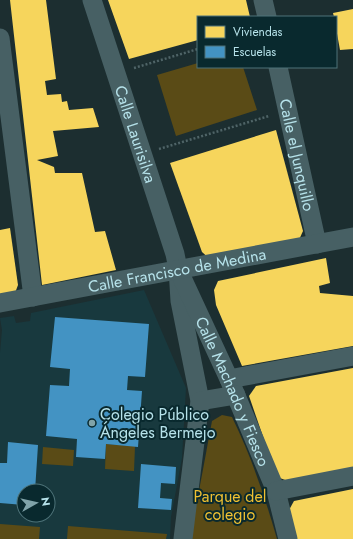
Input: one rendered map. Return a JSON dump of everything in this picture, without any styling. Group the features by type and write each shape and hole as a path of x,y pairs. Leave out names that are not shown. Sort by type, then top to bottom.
{"street":[{"name":"Calle Laurisilva","path":"92,0 175,254 178,269"},
{"path":"263,0 267,16"},
{"path":"0,38 33,297"},
{"name":"Calle el Junquillo","path":"278,68 317,244"},
{"name":"Calle Francisco de Medina","path":"0,303 353,237"},
{"path":"178,269 180,301 200,402 183,539"},
{"name":"Calle Machado y Fiesco","path":"178,269 233,387 276,491 288,539"},
{"path":"200,402 233,387 353,356"},
{"path":"276,491 353,476"}],"path":[{"path":"116,74 197,49"},
{"path":"142,154 287,111"}],"shaded area":[{"name":"Colegio Público Ángeles Bermejo","path":"144,290 186,388 182,458 171,517 170,539 0,539 0,353 2,330 0,318 14,316 16,323 30,321 31,313"}],"green space":[{"path":"197,63 197,68 243,68 257,110 176,136 157,75"},
{"name":"Parque del colegio","path":"222,415 232,417 239,432 257,477 277,539 190,539 212,421"},
{"path":"106,444 135,446 134,471 105,469"},
{"path":"43,447 74,450 73,466 42,464"},
{"path":"0,524 40,527 39,539 0,539"},
{"path":"68,526 167,534 166,539 67,539"}],"building: Viviendas":[{"path":"10,0 46,0 56,79 45,81 47,95 61,94 62,102 67,101 69,110 93,108 99,127 53,131 58,156 37,160 54,167 55,173 82,173 95,232 105,231 116,270 42,285"},
{"path":"108,0 246,0 250,16 197,16 197,40 129,59"},
{"path":"353,9 353,49 340,50 337,34 337,16 334,16 333,13"},
{"path":"276,130 303,231 298,242 211,260 202,252 170,163"},
{"path":"10,228 18,285 15,293 0,297 0,230"},
{"path":"326,258 330,283 319,286 320,293 353,296 353,346 242,366 216,305 214,290 218,281"},
{"path":"353,368 353,469 288,481 277,477 249,396 256,386"},
{"path":"353,489 353,539 297,539 289,510 294,501"}],"building: Escuelas":[{"path":"55,317 149,324 145,377 128,376 127,390 142,391 138,447 106,444 105,459 76,457 77,439 46,436 50,385 69,386 70,369 50,367"},
{"path":"8,442 38,445 36,483 16,483 16,504 0,503 0,463 7,463"},
{"path":"141,464 176,467 175,484 161,483 160,498 172,499 171,510 138,508"}],"place":[{"name":"Colegio Público Ángeles Bermejo","path":"92,423"}]}
